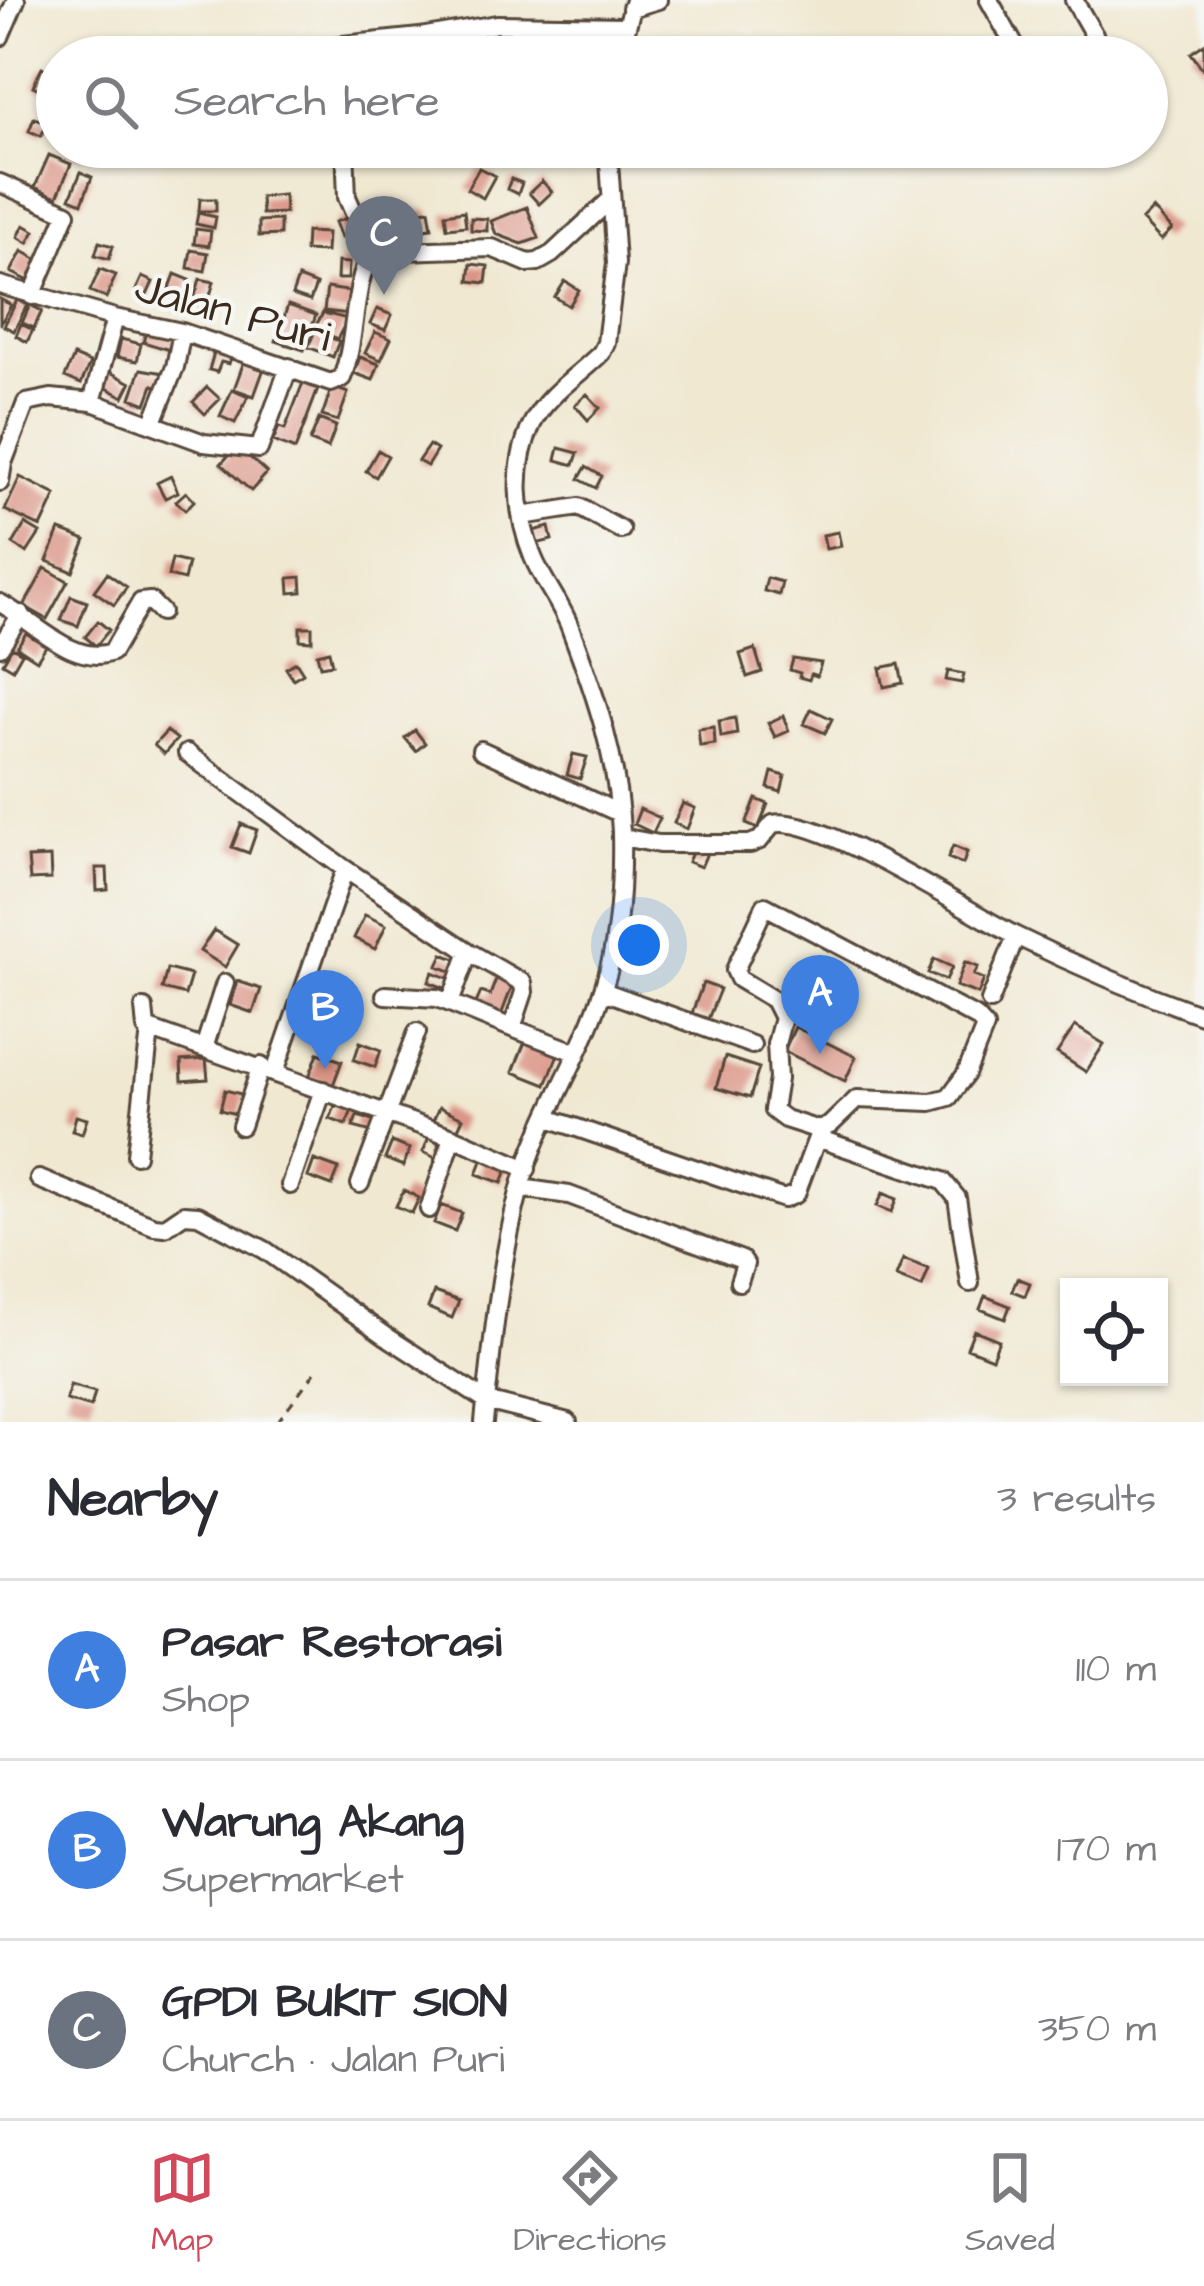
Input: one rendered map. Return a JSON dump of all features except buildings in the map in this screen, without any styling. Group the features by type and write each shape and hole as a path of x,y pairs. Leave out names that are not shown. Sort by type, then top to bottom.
{"street":[{"path":"0,37 16,0"},
{"path":"624,36 633,4 658,0"},
{"path":"988,0 1009,36"},
{"path":"1074,0 1094,36"},
{"path":"426,36 497,24 626,26"},
{"path":"346,168 347,197 371,252 492,248 528,263 538,262 610,200"},
{"path":"484,1422 502,1276 520,1188 603,991 614,945 621,837 617,784 599,706 569,623 533,558 518,500 524,442 534,419 606,343 616,263 609,168"},
{"path":"0,183 67,213 32,296"},
{"name":"Jalan Puri","path":"0,286 182,332 323,381 342,379 371,252"},
{"path":"92,402 115,318"},
{"path":"153,422 175,368 182,332"},
{"path":"0,482 26,404 51,398 92,402 204,443 259,449 289,367"},
{"path":"522,516 579,507 621,530"},
{"path":"0,603 78,652 99,657 112,652 141,602 151,601 161,612"},
{"path":"0,647 21,614"},
{"path":"481,750 620,813"},
{"path":"187,753 345,869 523,983 512,1028"},
{"path":"621,837 659,844 750,844 773,824 793,823 870,855 1016,936 1204,1016"},
{"path":"241,1126 268,1069 345,869"},
{"path":"548,1118 784,1198 796,1194 818,1134 857,1099 931,1102 949,1097 966,1074 985,1027 977,1018 766,906 734,970 774,1000 783,1018 776,1044 773,1110 818,1134 949,1185 958,1198 970,1282"},
{"path":"990,1001 1016,936"},
{"path":"450,1003 469,952"},
{"path":"204,1048 225,983"},
{"path":"603,991 752,1045"},
{"path":"385,994 450,1003 575,1052"},
{"path":"145,1008 150,1030 453,1137 526,1169"},
{"path":"136,1155 150,1030"},
{"path":"360,1184 416,1032"},
{"path":"290,1185 323,1090"},
{"path":"429,1209 453,1137"},
{"path":"39,1178 154,1226 164,1227 184,1214 198,1215 266,1250 486,1401 568,1422"},
{"path":"520,1188 569,1195 742,1260 739,1282"}],"path":[{"path":"277,1422 315,1372"}],"place":[{"name":"GPDI BUKIT SION","path":"384,295"},
{"name":"Pasar Restorasi","path":"820,1054"},
{"name":"Warung Akang","path":"325,1069"}]}
